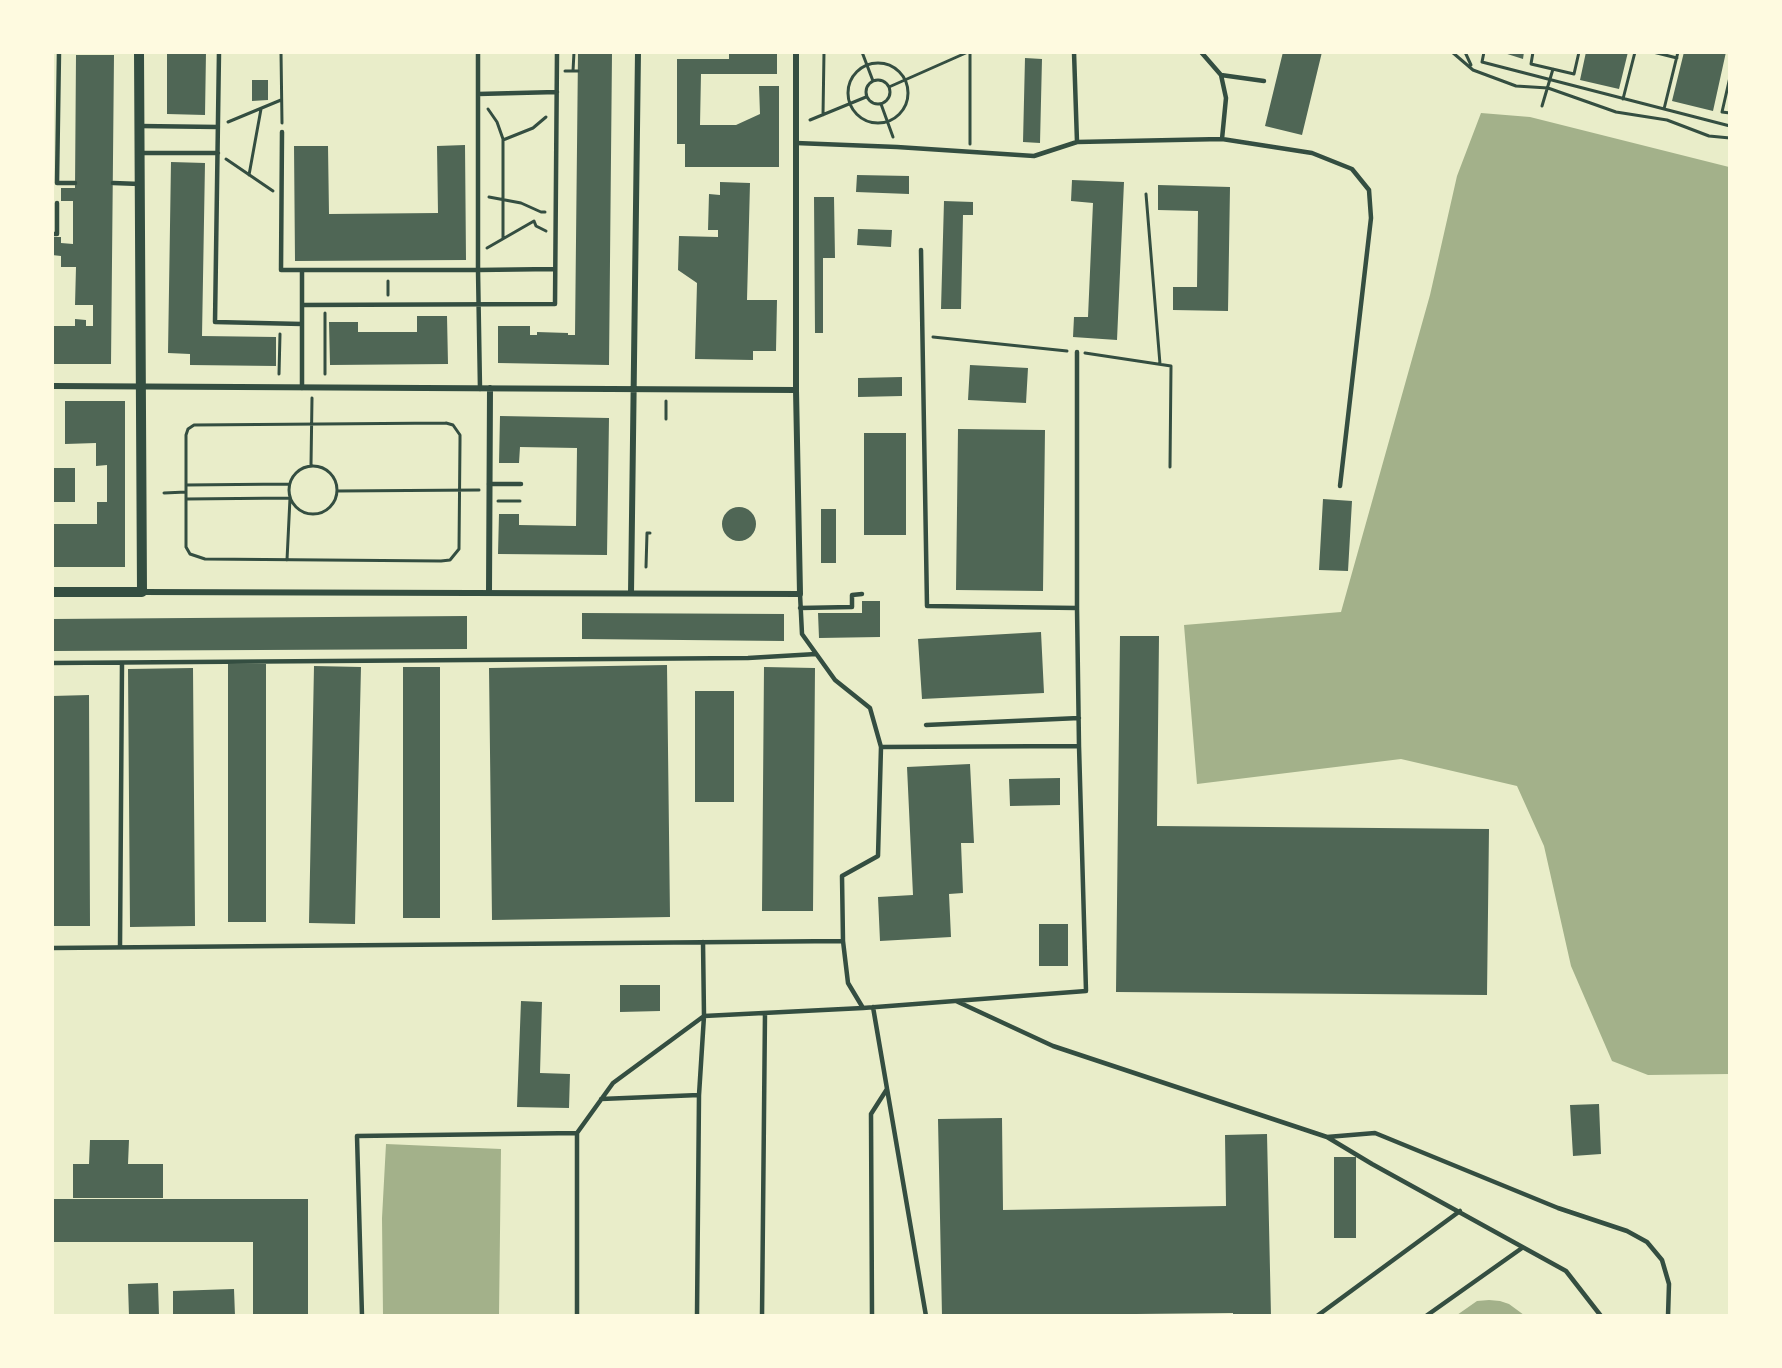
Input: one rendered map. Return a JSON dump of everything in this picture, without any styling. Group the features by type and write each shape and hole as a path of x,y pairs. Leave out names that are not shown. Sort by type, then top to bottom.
{"street":[{"path":"139,52 142,592"},
{"path":"631,594 638,52"},
{"path":"52,592 800,594 796,390 796,52"},
{"path":"52,386 796,390"},
{"path":"489,593 490,388"}],"lane":[{"path":"59,52 55,153 57,183 75,183"},
{"path":"219,52 215,322 302,324"},
{"path":"478,52 480,388"},
{"path":"302,304 555,304 557,52"},
{"path":"1074,52 1077,142"},
{"path":"1201,52 1221,75 1226,98 1222,139"},
{"path":"1221,75 1264,81"},
{"path":"478,94 557,92"},
{"path":"140,126 218,127"},
{"path":"282,132 281,270 554,269"},
{"path":"796,143 1034,156 1077,142 1222,139 1312,153 1352,169 1369,190 1371,218 1340,486"},
{"path":"140,153 218,153"},
{"path":"113,183 140,184"},
{"path":"52,234 57,234 57,203"},
{"path":"921,250 927,606 1077,608"},
{"path":"302,270 302,388"},
{"path":"577,1316 577,1133 613,1083 704,1016 863,1008 1086,991 1078,718 1077,352"},
{"path":"489,484 521,484"},
{"path":"800,594 802,633 835,680 870,708 881,747 878,855 842,876 843,941 848,983 863,1008"},
{"path":"800,608 852,607 852,595 862,594"},
{"path":"52,663 748,658 816,654"},
{"path":"120,947 122,663"},
{"path":"926,725 1078,718"},
{"path":"881,747 1079,746"},
{"path":"52,948 843,941"},
{"path":"697,1316 699,1095 704,1016 703,942"},
{"path":"956,1001 1053,1046 1328,1137 1522,1248 1566,1270 1601,1316"},
{"path":"873,1007 926,1316"},
{"path":"762,1316 765,1013"},
{"path":"872,1316 871,1114 887,1088"},
{"path":"601,1099 699,1095"},
{"path":"362,1316 357,1136 577,1133"},
{"path":"1328,1137 1375,1133 1558,1208 1627,1231 1647,1242 1662,1260 1669,1284 1668,1316"},
{"path":"1317,1316 1460,1211"},
{"path":"1426,1316 1522,1248"}],"path":[{"path":"281,52 282,132"},
{"path":"573,71 574,52"},
{"path":"823,115 824,52"},
{"path":"862,52 873,81"},
{"path":"889,87 969,52 970,152"},
{"path":"1452,52 1473,70 1516,86 1548,88 1616,112 1667,120 1710,136 1730,138"},
{"path":"1465,52 1473,70"},
{"path":"1484,52 1482,62 1730,126"},
{"path":"1533,52 1531,64 1574,74 1579,52"},
{"path":"1623,99 1635,52"},
{"path":"1653,52 1677,58"},
{"path":"1664,109 1678,52"},
{"path":"867,64 886,64 895,68 906,80 909,93 907,103 903,111 887,122 868,122 860,118 849,104 847,95 852,77 867,64"},
{"path":"1542,106 1553,69"},
{"path":"1730,77 1722,112 1730,113"},
{"path":"873,81 883,81 889,87 889,99 881,105 871,103 866,97 866,89 873,81"},
{"path":"478,94 497,122 503,140 503,238"},
{"path":"810,120 866,97"},
{"path":"218,127 282,100"},
{"path":"881,105 887,122"},
{"path":"249,175 261,108"},
{"path":"503,140 533,128 556,108"},
{"path":"218,153 281,197"},
{"path":"1146,194 1160,364"},
{"path":"478,196 521,203 541,212 555,212"},
{"path":"478,253 534,221 536,226 555,236"},
{"path":"388,273 388,301"},
{"path":"325,304 325,374"},
{"path":"279,374 280,324"},
{"path":"311,466 312,398"},
{"path":"666,401 666,418"},
{"path":"311,424 453,425 460,435 459,549 450,560 205,559 190,554 186,547 186,435 188,429 194,425 311,424"},
{"path":"287,560 289,484 298,471 311,466 322,467 334,478 337,491 334,502 329,508 315,514 300,511 290,498"},
{"path":"186,484 289,484"},
{"path":"337,491 480,490"},
{"path":"164,493 186,492"},
{"path":"186,499 290,498"},
{"path":"489,501 520,501"},
{"path":"646,567 647,533 650,533"}],"shaded area":[{"path":"1481,113 1530,117 1729,167 1729,1074 1648,1075 1612,1061 1571,966 1544,846 1517,786 1401,759 1197,784 1184,625 1341,612 1430,295 1457,176"},
{"path":"386,1144 501,1149 499,1315 383,1315 382,1218"},
{"path":"1489,1300 1509,1304 1524,1315 1457,1315 1477,1301"}],"building":[{"path":"167,52 206,52 205,115 167,114"},
{"path":"729,52 777,52 777,74 701,74 700,125 736,125 760,114 759,86 779,86 779,167 685,167 685,144 677,144 677,59 729,59"},
{"path":"1283,52 1322,52 1302,135 1265,126"},
{"path":"1501,52 1524,52 1523,59"},
{"path":"1586,52 1628,52 1619,89 1580,80"},
{"path":"1684,52 1726,52 1713,111 1672,101"},
{"path":"578,53 612,53 609,365 498,363 498,326 530,326 530,335 537,335 537,332 575,335"},
{"path":"76,55 114,55 111,364 52,364 52,326 75,326 75,319 86,320 86,326 93,326 93,305 75,305 76,267 61,267 61,256 52,255 52,237 61,237 61,243 73,244 73,201 61,201 61,188 75,188"},
{"path":"1025,58 1042,59 1040,143 1023,142"},
{"path":"252,80 268,80 268,100 252,101"},
{"path":"465,145 466,260 295,261 294,146 328,146 329,214 438,213 437,146"},
{"path":"171,162 205,163 202,336 276,337 276,366 190,365 190,354 168,353"},
{"path":"857,175 909,176 909,194 856,192"},
{"path":"1072,180 1124,182 1117,340 1073,337 1074,317 1088,317 1093,203 1071,201"},
{"path":"720,182 750,183 747,300 777,300 776,351 753,351 753,360 695,359 697,283 678,270 679,236 718,237 718,230 708,230 709,194 720,195"},
{"path":"1158,185 1230,187 1228,311 1173,310 1173,287 1197,287 1198,211 1158,210"},
{"path":"814,197 834,197 835,258 823,258 823,333 815,333"},
{"path":"944,201 973,202 973,215 963,215 961,309 941,309"},
{"path":"858,229 892,230 891,247 857,245"},
{"path":"417,316 447,316 448,364 330,365 329,322 358,322 358,332 417,332"},
{"path":"970,365 1028,368 1026,403 968,400"},
{"path":"902,377 902,396 858,397 858,378"},
{"path":"65,401 125,401 125,567 52,567 52,524 97,524 97,502 107,502 107,465 96,466 96,443 65,444"},
{"path":"500,416 609,418 607,555 498,554 499,514 519,514 519,525 576,526 577,448 520,447 519,463 499,463"},
{"path":"958,429 1045,430 1043,591 956,590"},
{"path":"864,433 906,433 906,535 864,535"},
{"path":"52,468 75,468 75,502 52,502"},
{"path":"1323,499 1352,501 1348,571 1319,570"},
{"path":"739,507 751,512 756,524 751,536 739,541 727,536 722,524 727,512"},
{"path":"821,509 836,509 836,563 821,563"},
{"path":"862,601 880,601 880,637 819,638 818,613 862,613"},
{"path":"582,613 784,614 784,641 582,639"},
{"path":"467,616 467,649 52,651 52,619"},
{"path":"1041,632 1044,693 922,699 918,639"},
{"path":"1120,636 1159,636 1157,826 1489,829 1487,995 1116,992"},
{"path":"228,664 266,664 266,922 228,922"},
{"path":"667,665 670,917 492,920 489,668"},
{"path":"314,666 361,667 355,924 309,923"},
{"path":"403,667 440,667 440,918 403,918"},
{"path":"764,667 815,668 813,911 762,911"},
{"path":"193,668 195,926 130,927 128,669"},
{"path":"695,691 734,691 734,802 695,802"},
{"path":"89,695 90,926 52,926 52,696"},
{"path":"970,764 974,843 961,843 963,893 949,894 951,937 880,941 878,897 913,895 907,767"},
{"path":"1060,778 1060,805 1010,806 1009,779"},
{"path":"1039,924 1068,924 1068,966 1039,966"},
{"path":"620,985 660,985 660,1011 620,1012"},
{"path":"521,1001 542,1002 540,1073 570,1074 569,1108 517,1107"},
{"path":"1599,1104 1601,1154 1573,1156 1570,1105"},
{"path":"1002,1118 1003,1210 1226,1206 1225,1135 1267,1134 1271,1316 1233,1316 1233,1313 942,1316 938,1119"},
{"path":"90,1140 129,1140 128,1164 163,1164 163,1198 73,1198 73,1164 89,1164"},
{"path":"1334,1157 1356,1157 1356,1238 1334,1238"},
{"path":"52,1199 308,1199 308,1316 253,1316 253,1242 52,1242"},
{"path":"158,1283 159,1316 129,1316 128,1284"},
{"path":"234,1289 235,1316 173,1316 173,1291"}]}
